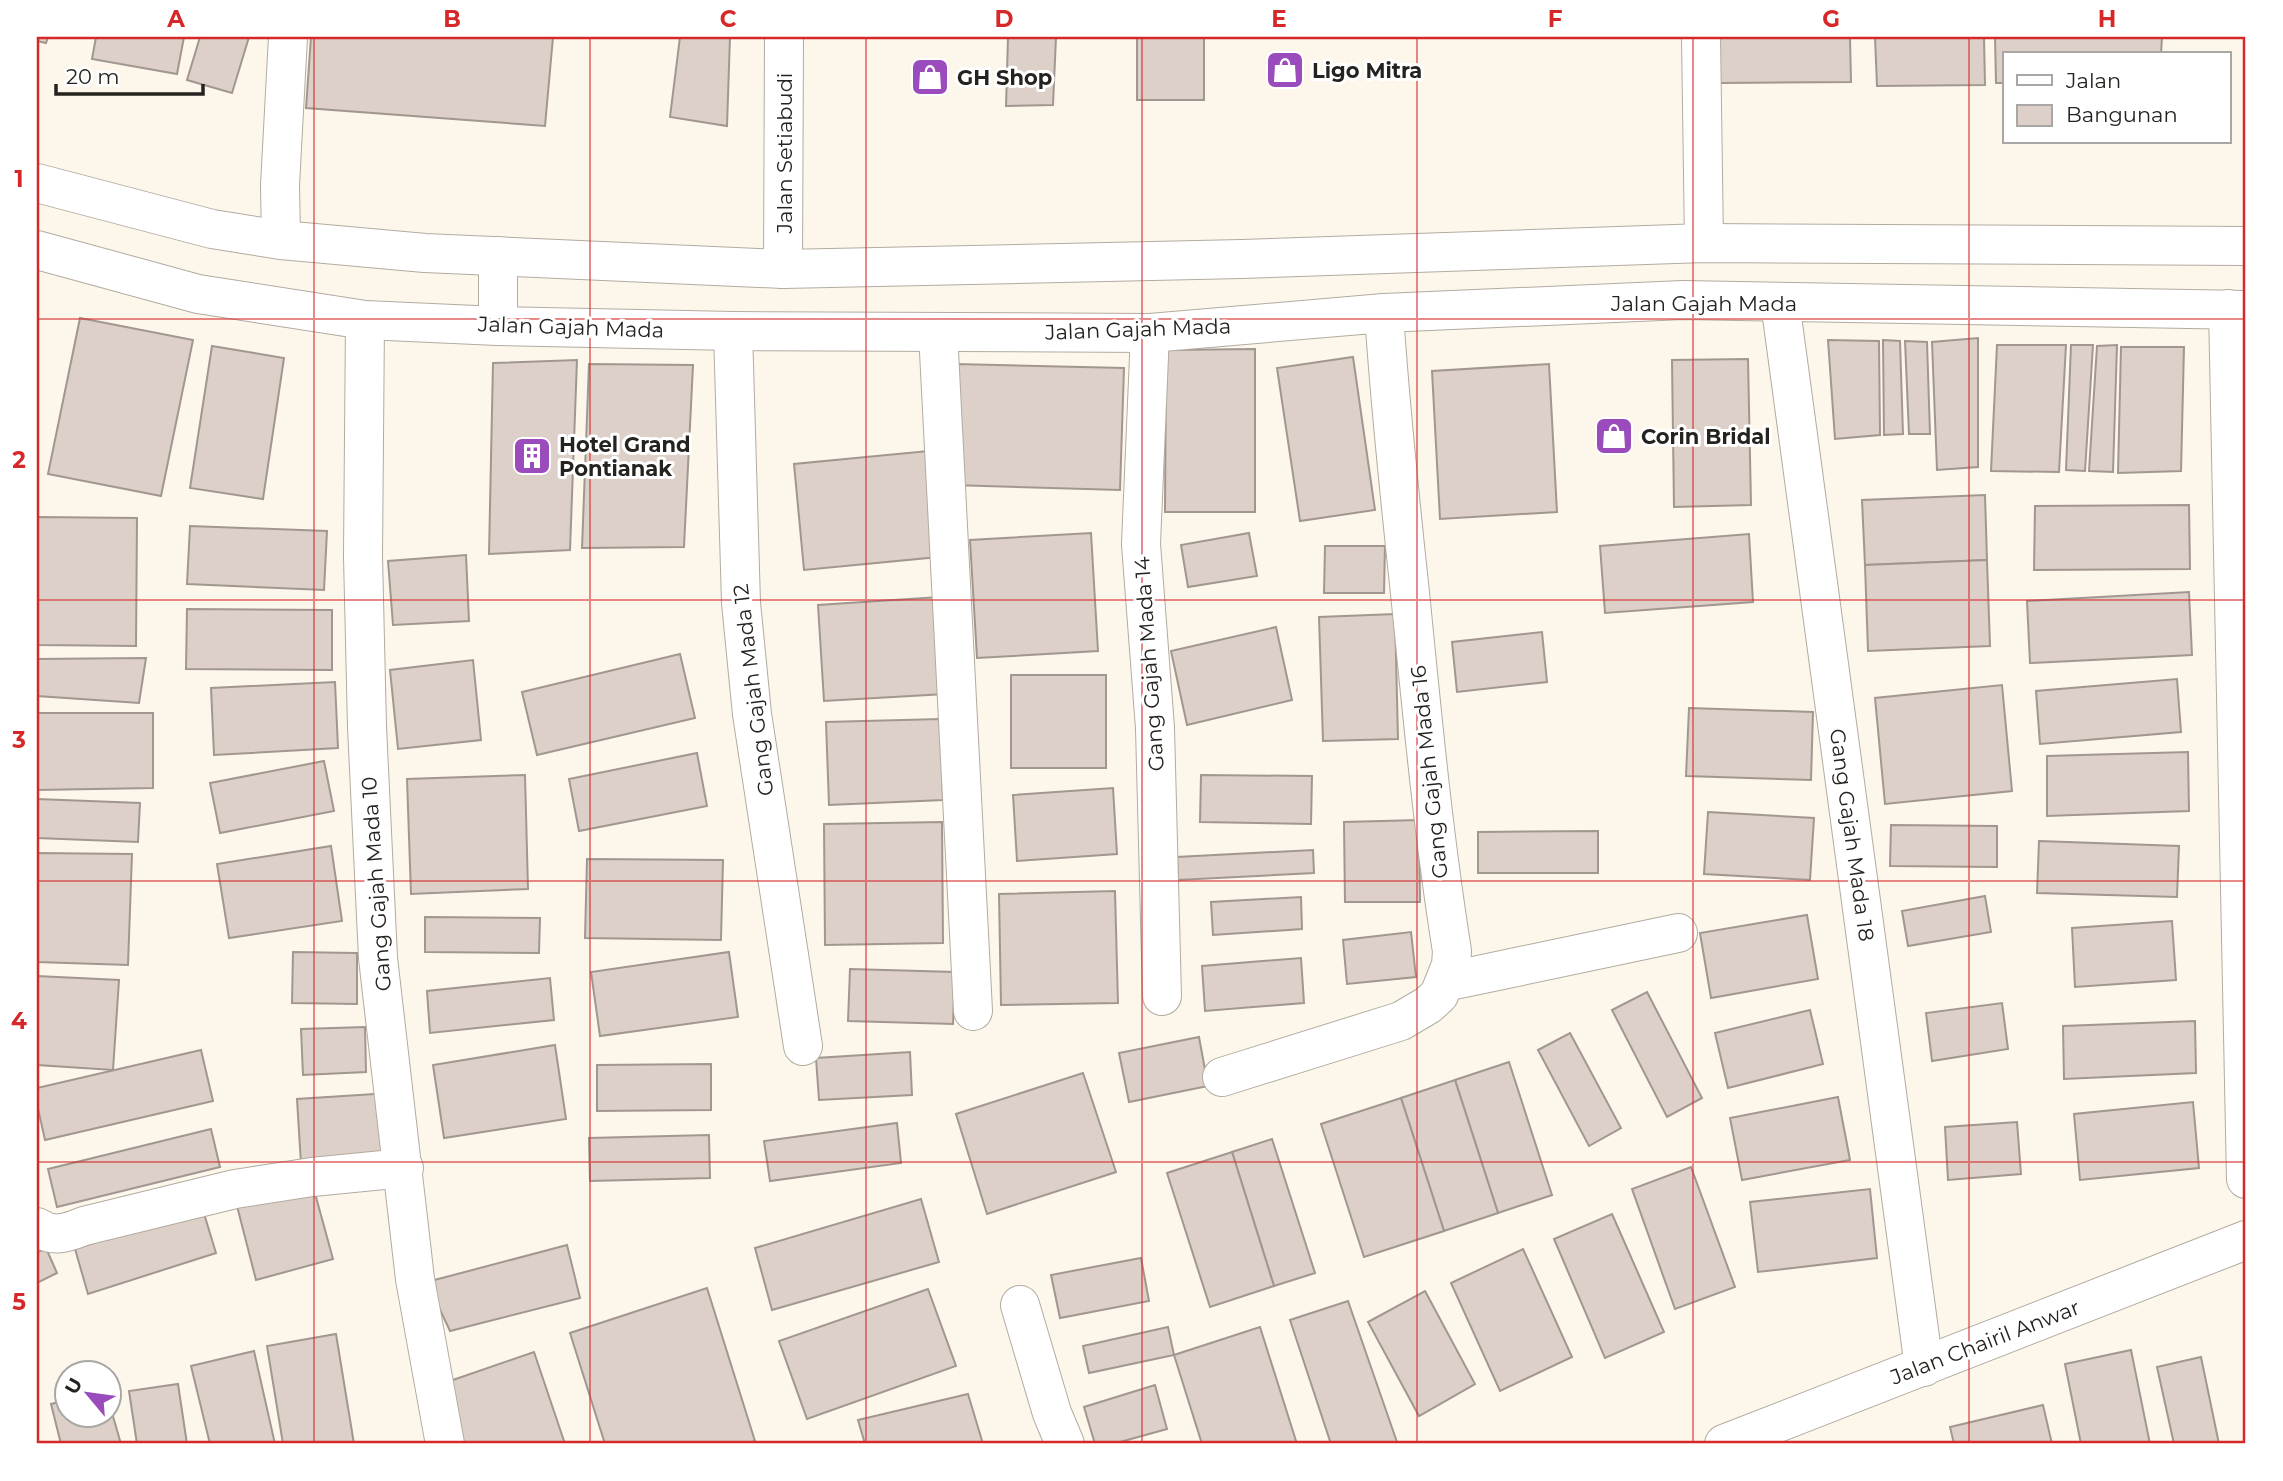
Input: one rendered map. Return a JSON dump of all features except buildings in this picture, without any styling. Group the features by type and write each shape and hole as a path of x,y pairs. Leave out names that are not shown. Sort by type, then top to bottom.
{"street":[{"path":"281,240 280,185 288,37"},
{"name":"Jalan Setiabudi","path":"783,269 784,37"},
{"path":"1701,37 1704,243"},
{"path":"37,183 212,229 281,240 425,253 783,269 1255,259 1704,243 2246,246"},
{"name":"Jalan Gajah Mada","path":"37,250 198,294 365,320 498,326 733,331 1150,332 1384,313 1683,300 2237,310"},
{"path":"498,257 498,326"},
{"name":"Gang Gajah Mada 18","path":"1780,302 1924,1367"},
{"path":"2237,310 2246,1179"},
{"name":"Gang Gajah Mada 16","path":"1384,313 1392,429 1423,730 1437,858 1451,951 1451,965 1445,982"},
{"name":"Gang Gajah Mada 10","path":"365,320 363,556 367,727 378,958 415,1279 446,1444"},
{"name":"Gang Gajah Mada 12","path":"733,331 742,617 752,714 803,1046"},
{"path":"939,332 973,1011"},
{"name":"Gang Gajah Mada 14","path":"1150,332 1141,544 1155,728 1162,996"},
{"path":"1222,1077 1401,1021 1428,1005 1439,995 1445,982 1678,933"},
{"path":"37,1227 61,1235 84,1226 235,1189 312,1177 404,1168"},
{"name":"Jalan Chairil Anwar","path":"1724,1444 2246,1240"},
{"path":"1020,1305 1052,1413 1065,1444"}],"place":[{"name":"Ligo Mitra","path":"1285,70"},
{"name":"GH Shop","path":"930,77"},
{"name":"Corin Bridal","path":"1614,436"},
{"name":"Hotel Grand Pontianak","path":"532,456"}]}
